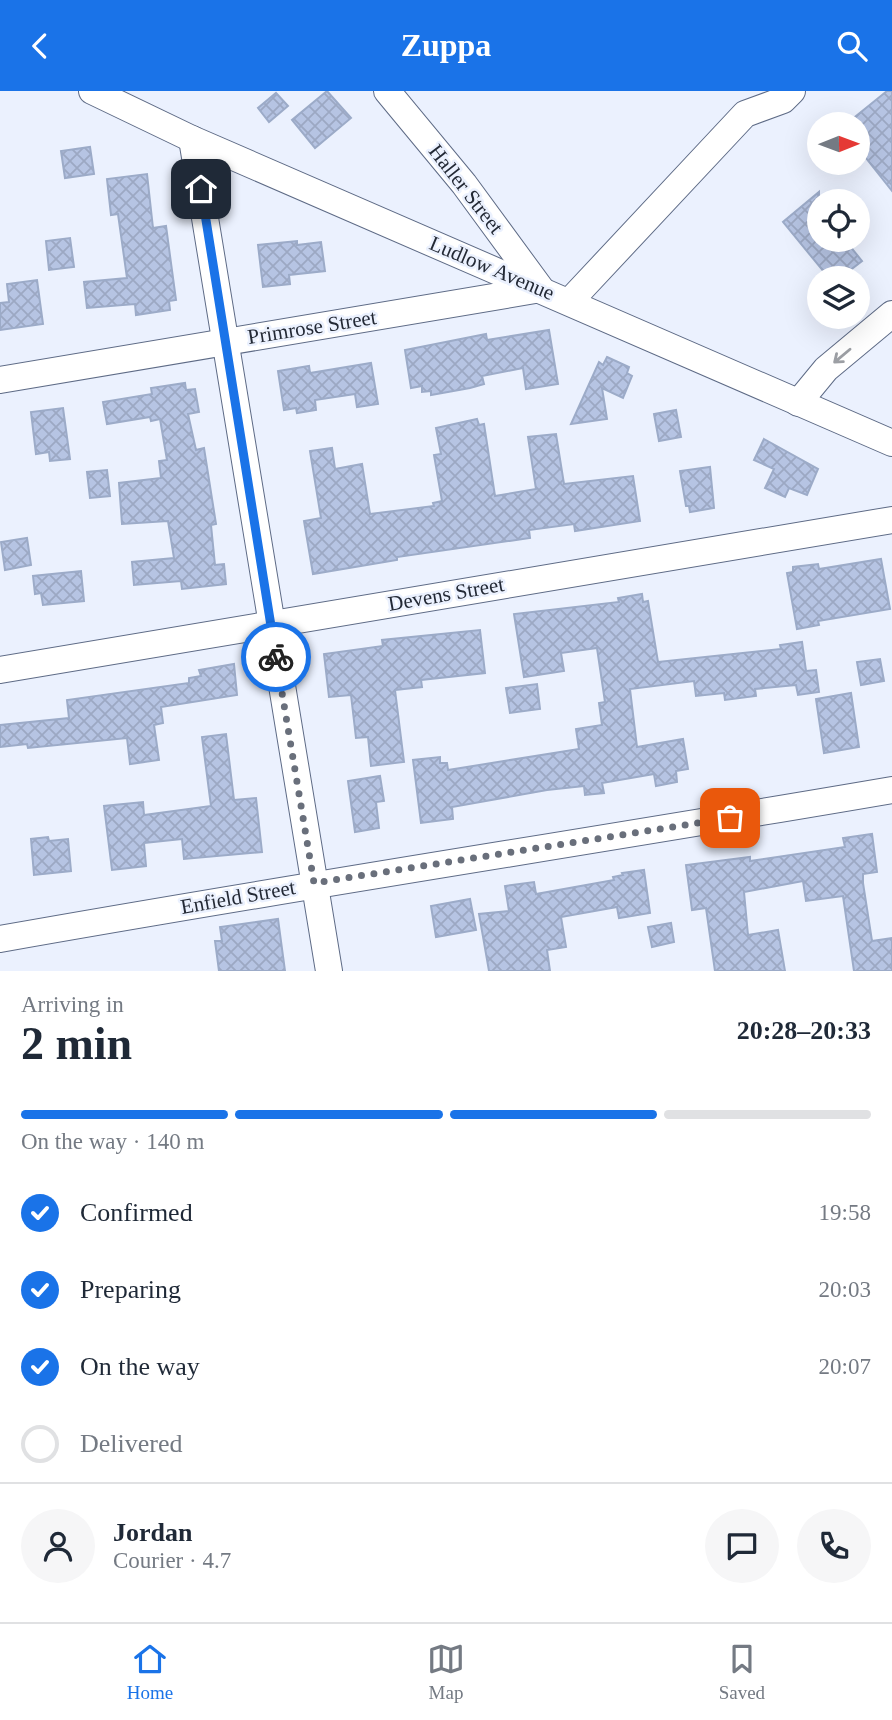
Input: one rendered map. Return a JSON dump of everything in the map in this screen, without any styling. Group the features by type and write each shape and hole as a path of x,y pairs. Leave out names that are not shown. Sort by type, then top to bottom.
{"street":[{"name":"Ludlow Avenue","path":"92,91 192,139 892,443"},
{"path":"570,301 745,114 783,100 792,91"},
{"name":"Haller Street","path":"391,92 464,184 541,289"},
{"path":"192,139 329,971"},
{"name":"Primrose Street","path":"0,380 541,289"},
{"path":"798,403 826,369 892,314"},
{"name":"Devens Street","path":"0,670 892,520"},
{"name":"Enfield Street","path":"0,939 314,883 649,832 892,790"}],"building":[{"path":"327,91 351,118 315,148 292,120"},
{"path":"887,91 892,91 892,191 870,163 870,112 861,112"},
{"path":"276,93 288,106 269,122 258,108"},
{"path":"90,147 94,174 65,178 61,151"},
{"path":"147,174 153,228 166,226 176,300 169,301 170,310 136,315 135,304 87,308 84,282 127,278 118,214 111,215 107,179"},
{"path":"807,202 807,251 783,222"},
{"path":"70,238 74,267 49,270 46,241"},
{"path":"297,241 297,245 321,242 325,271 289,275 290,284 263,287 258,245"},
{"path":"808,252 855,252 862,261 856,266 819,266"},
{"path":"37,280 43,324 0,330 0,303 9,302 7,284"},
{"path":"549,330 558,384 526,389 523,368 482,376 484,384 431,395 431,391 422,392 422,386 411,388 405,350 486,334 487,340"},
{"path":"607,357 629,367 627,373 632,376 623,398 602,388 607,419 571,424 599,362 603,365"},
{"path":"371,363 378,404 357,407 355,394 315,400 316,410 297,413 296,408 284,410 278,371 309,366 310,373"},
{"path":"185,383 186,390 195,389 199,412 188,414 196,450 204,448 216,524 211,525 215,565 224,564 226,584 182,589 181,581 134,585 132,562 174,558 168,521 122,524 119,483 161,478 159,461 167,460 160,419 151,421 150,417 107,424 103,402 152,394 151,388"},
{"path":"63,408 70,459 50,461 49,452 36,454 31,412"},
{"path":"676,410 681,437 659,441 654,414"},
{"path":"477,419 479,425 484,424 495,496 536,489 528,437 556,434 564,484 633,476 640,521 575,531 574,524 529,530 530,538 397,557 397,560 313,574 304,521 321,518 310,451 332,448 335,469 362,464 370,514 434,506 433,503 442,501 434,455 441,454 436,428"},
{"path":"764,439 818,469 807,495 789,488 785,497 765,488 774,469 754,460"},
{"path":"710,467 714,508 690,512 689,506 686,506 680,471"},
{"path":"107,470 110,496 90,498 87,472"},
{"path":"27,538 31,565 5,570 1,542"},
{"path":"881,559 890,609 818,621 819,625 797,629 787,573 793,572 793,567 818,564 819,569"},
{"path":"81,571 84,601 43,605 41,593 35,594 33,576"},
{"path":"642,594 643,602 648,601 658,662 781,649 780,645 802,642 806,671 816,670 819,692 798,695 796,685 755,689 756,696 725,700 724,693 696,696 694,681 630,689 637,747 683,739 688,769 676,771 677,782 656,786 654,774 602,783 604,793 585,795 584,786 547,790 452,807 453,819 421,823 413,760 440,757 440,763 447,763 448,770 579,749 576,729 602,725 599,703 605,702 597,648 561,653 564,671 524,677 514,614 619,602 618,598"},
{"path":"480,630 485,673 421,680 422,687 395,690 404,762 371,766 368,737 356,738 351,695 329,697 324,654 383,646 382,640"},
{"path":"880,659 884,681 861,685 857,662"},
{"path":"234,664 237,695 161,707 163,723 154,725 159,760 130,764 127,738 28,748 27,744 0,747 0,725 69,718 67,700 189,683 189,678 201,676 199,670"},
{"path":"537,684 540,709 510,713 506,688"},
{"path":"851,693 859,747 824,753 816,699"},
{"path":"226,734 234,800 256,798 262,852 184,859 182,839 144,843 146,866 112,870 104,806 143,802 144,815 211,806 202,737"},
{"path":"380,776 384,801 376,802 379,828 355,832 348,781"},
{"path":"872,834 877,872 863,874 863,883 872,941 892,938 892,971 854,971 843,896 806,901 803,881 744,892 748,935 778,930 785,971 715,971 706,908 692,910 686,865 750,857 750,861 845,847 843,838"},
{"path":"48,837 49,841 68,839 71,871 34,875 31,839"},
{"path":"644,870 650,913 619,918 617,907 561,917 566,947 547,950 550,971 489,971 479,914 509,911 505,886 534,882 536,894 614,880 613,877 623,875 622,873"},
{"path":"470,899 476,930 436,937 431,906"},
{"path":"278,919 285,971 219,971 215,941 222,941 220,927"},
{"path":"671,923 674,942 652,947 648,927"}],"way so far":[{"path":"276,657 314,883 730,818"}],"route":[{"path":"201,189 276,657"}]}
